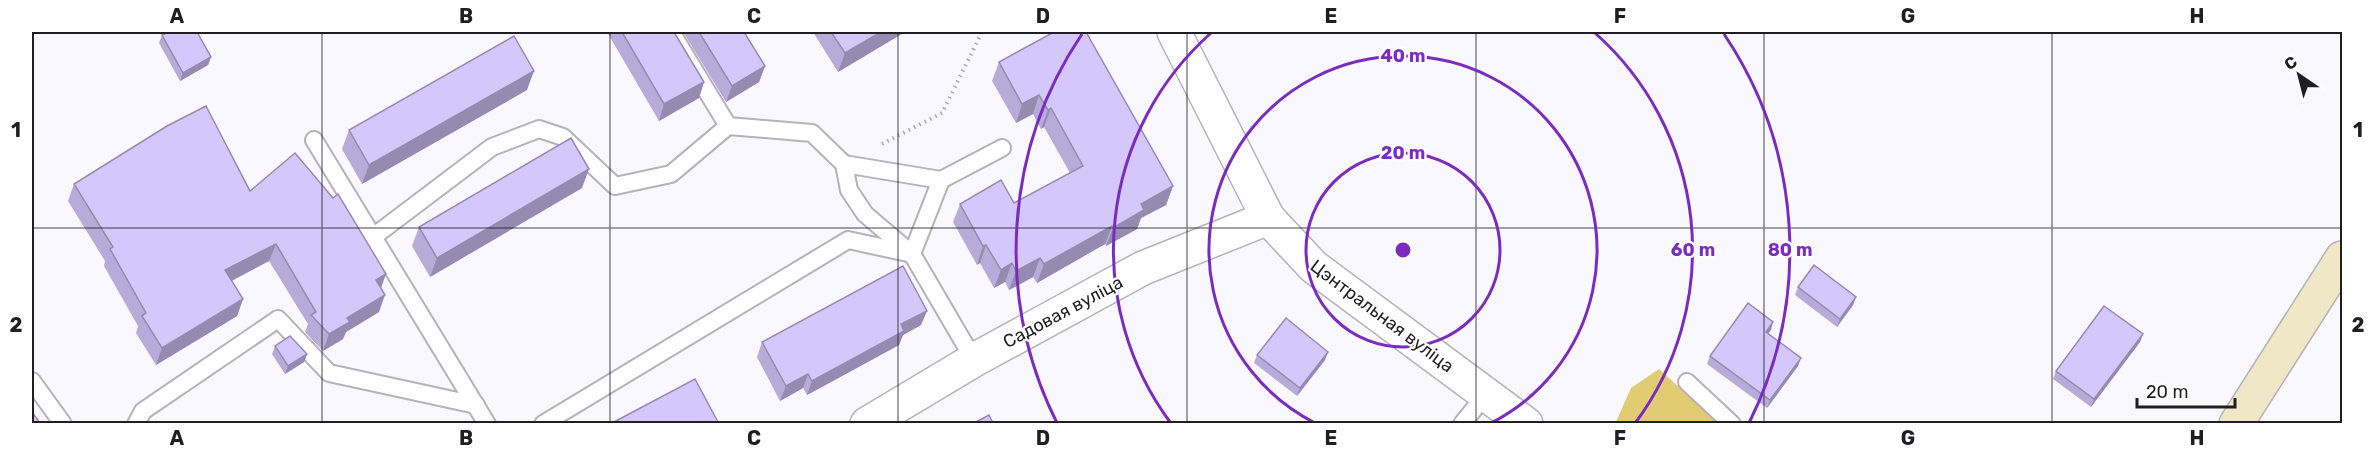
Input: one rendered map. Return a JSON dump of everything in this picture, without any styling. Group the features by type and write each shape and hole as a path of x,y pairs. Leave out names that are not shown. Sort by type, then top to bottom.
{"main road":[{"path":"2236,423 2343,258"}],"street":[{"name":"Цэнтральная вуліца","path":"1174,32 1268,218 1314,267 1526,423"},
{"name":"Садовая вуліца","path":"867,423 974,360 1143,268 1268,218"}],"lane":[{"path":"671,32 728,126"},
{"path":"373,237 492,147 539,129 563,137 615,186 671,174 728,126 812,132 844,164 849,190 865,214 912,254 974,360"},
{"path":"314,140 488,423"},
{"path":"844,164 941,180 1002,148"},
{"path":"912,254 941,180"},
{"path":"543,423 848,240 912,254"},
{"path":"136,423 143,411 278,319 329,373 476,405"},
{"path":"32,381 63,423"},
{"path":"1687,382 1732,423"},
{"path":"1462,423 1486,394"}],"path":[{"path":"844,164 942,113 981,32"}],"shaded area":[{"path":"1659,369 1719,423 1615,424 1631,388"}],"building":[{"path":"168,32 197,32 211,57 183,73 162,35"},
{"path":"622,32 674,32 704,82 664,104"},
{"path":"699,32 744,32 765,66 732,86"},
{"path":"831,32 881,32 845,53"},
{"path":"1054,32 1086,32 1173,186 1141,204 1144,210 1044,264 1040,258 1016,271 1012,263 1001,270 986,245 983,246 960,204 1001,180 1014,203 1083,166 1051,108 1048,110 1039,95 1022,104 999,62"},
{"path":"514,36 534,71 369,165 349,130"},
{"path":"206,106 250,191 295,153 333,198 338,194 386,274 376,280 385,295 347,318 350,322 329,334 311,315 316,312 276,244 225,270 243,299 162,348 142,316 146,313 110,249 113,247 74,184 167,126"},
{"path":"571,138 589,169 437,258 419,227"},
{"path":"1814,265 1856,297 1840,319 1798,287"},
{"path":"903,266 927,311 901,324 904,331 812,381 808,374 786,386 762,342"},
{"path":"1748,303 1773,322 1766,332 1801,358 1770,400 1710,356"},
{"path":"2104,306 2143,334 2094,399 2056,371"},
{"path":"1286,318 1328,352 1300,388 1257,355"},
{"path":"290,336 307,354 288,366 275,346"},
{"path":"695,379 718,422 612,423"},
{"path":"32,412 40,423 32,423"},
{"path":"989,415 993,423 974,423"}]}
